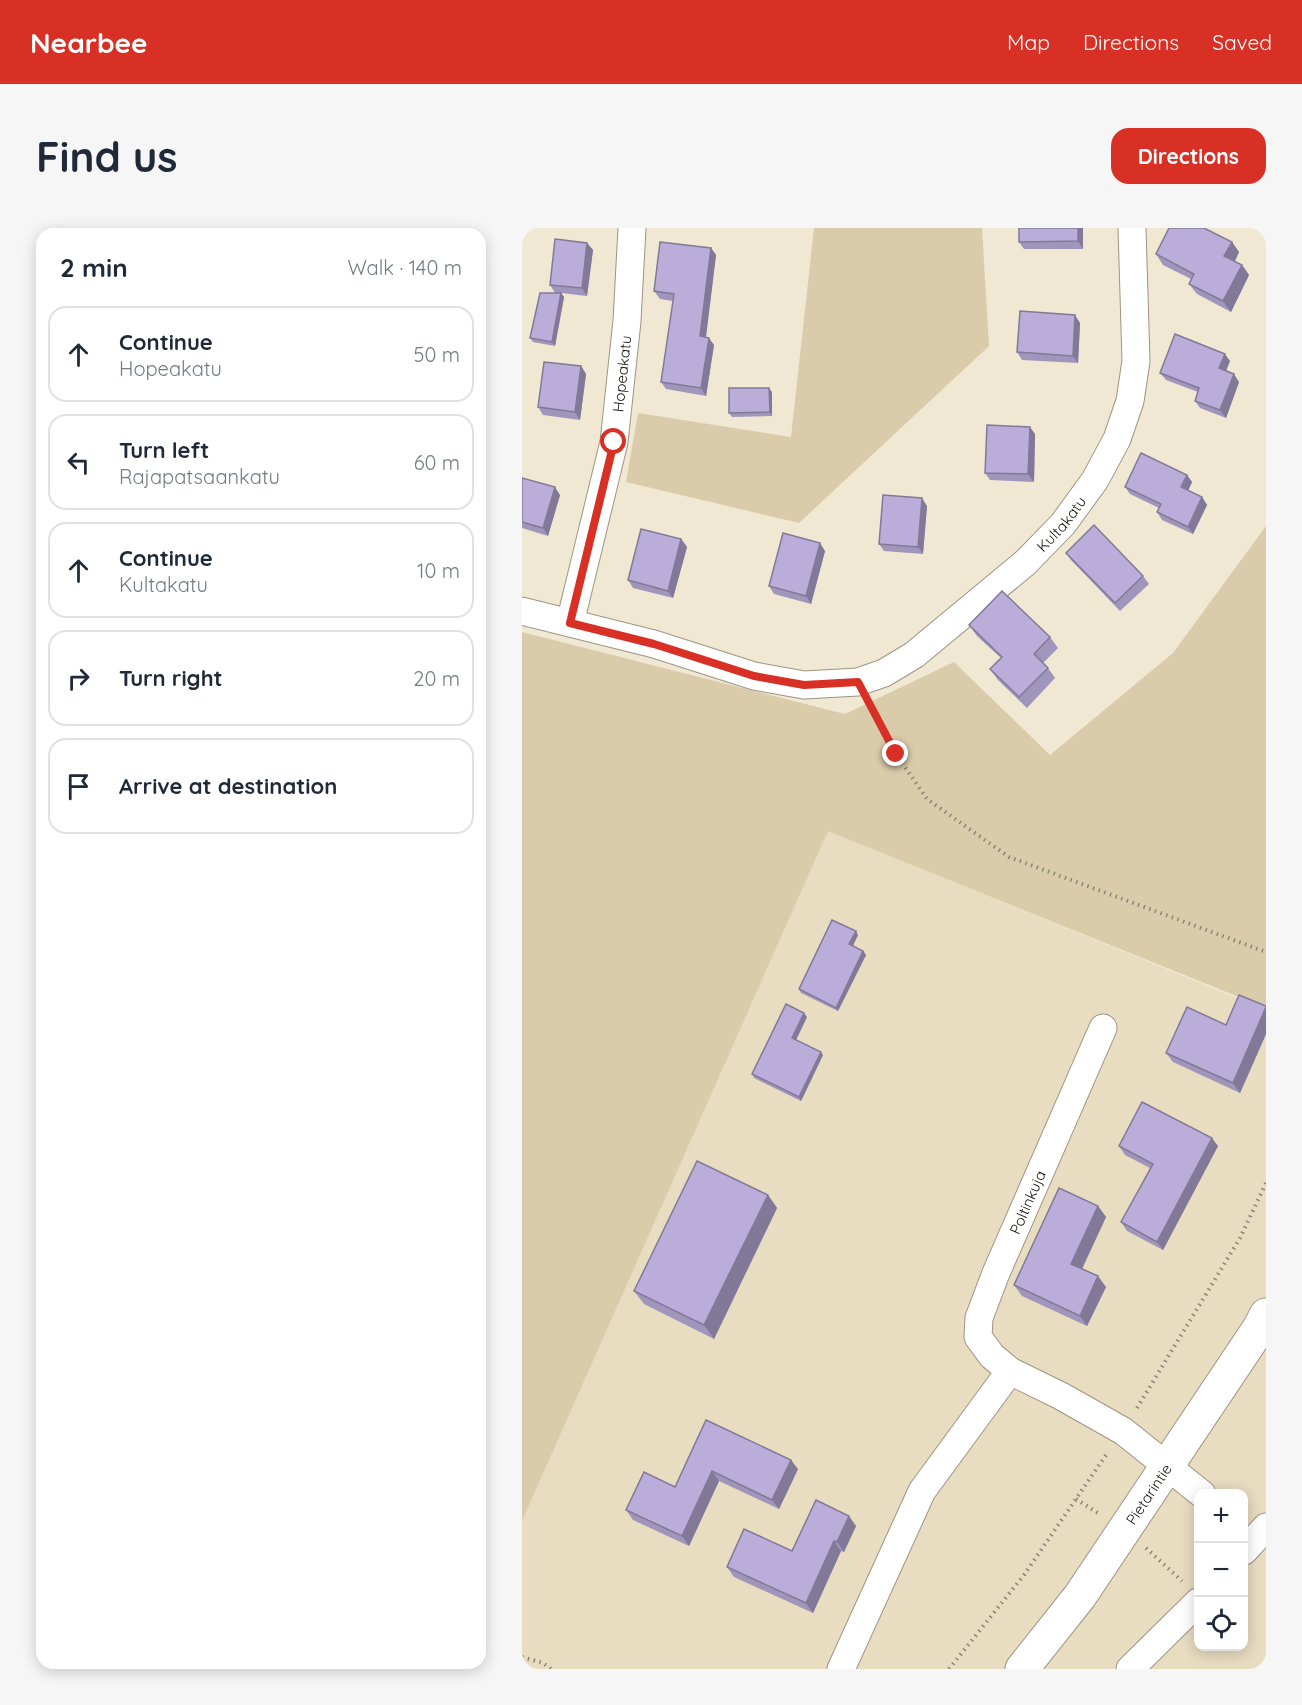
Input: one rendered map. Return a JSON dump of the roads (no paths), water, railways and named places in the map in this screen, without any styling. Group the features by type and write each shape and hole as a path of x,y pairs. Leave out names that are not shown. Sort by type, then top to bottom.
{"main road":[{"name":"Pietarintie","path":"1022,1669 1080,1596 1266,1315"}],"street":[{"name":"Hopeakatu","path":"570,623 614,442 627,321 632,228"},
{"name":"Kultakatu","path":"522,611 654,644 754,676 804,685 858,682 884,673 914,655 1024,563 1063,524 1095,480 1117,439 1131,391 1136,361 1132,228"},
{"name":"Poltinkuja","path":"1102,1028 996,1273 980,1318 978,1337 992,1356 1010,1371 1061,1396 1123,1431 1196,1489"},
{"path":"841,1669 922,1491 1010,1371"},
{"path":"1130,1669 1194,1606"}]}
